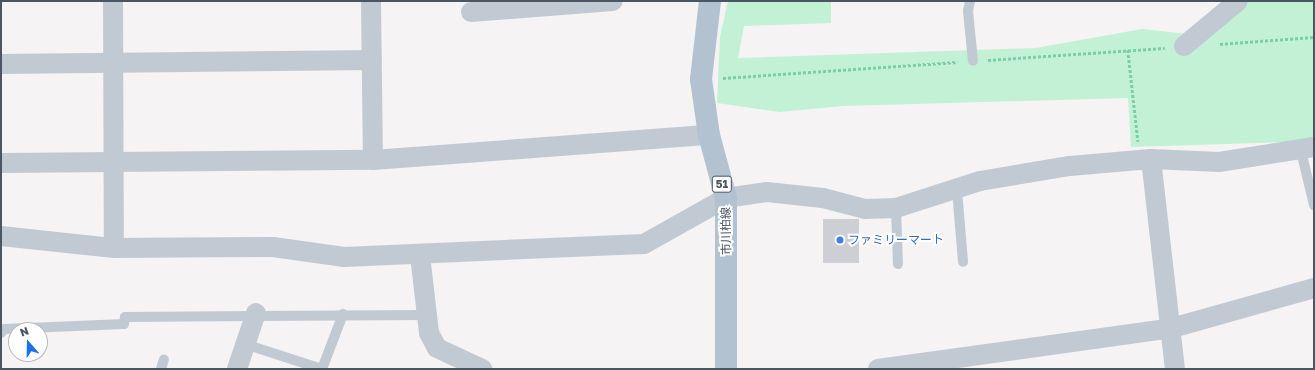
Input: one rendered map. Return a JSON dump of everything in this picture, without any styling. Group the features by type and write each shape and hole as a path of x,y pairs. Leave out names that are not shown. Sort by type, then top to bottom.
{"main road":[{"name":"市川柏線","path":"710,1 700,79 709,135 726,198 726,369"}],"street":[{"path":"113,1 116,162 114,248"},
{"path":"371,1 374,160"},
{"path":"472,12 613,1"},
{"path":"1184,46 1238,1"},
{"path":"1,64 372,60"},
{"path":"1,163 374,160 709,135"},
{"path":"1,236 114,248 274,247 344,257 420,255 644,244 726,198 766,192 824,198 865,209 896,208 987,180 1146,159 1219,162 1308,149"},
{"path":"1146,159 1172,328 1176,369"},
{"path":"420,255 429,333 437,348 482,369"},
{"path":"878,369 930,365 1172,328 1314,288"},
{"path":"237,369 256,314"}],"lane":[{"path":"970,1 968,11 973,60"},
{"path":"1308,149 1314,205"},
{"path":"956,190 963,262"},
{"path":"896,208 898,264"},
{"path":"1,333 4,328 124,324 125,317 256,314 427,315"},
{"path":"245,344 322,369 343,314"}],"path":[{"path":"700,79 1314,38"},
{"path":"1128,50 1146,159"}],"green space":[{"path":"728,1 831,1 831,23 744,26 738,58 1036,48 1142,29 1206,36 1238,1 1314,1 1314,141 1131,147 1128,98 843,106 780,112 717,103 720,37"}],"building":[{"path":"823,219 859,219 859,263 823,263"}],"place":[{"name":"ファミリーマート","path":"840,240"}]}
